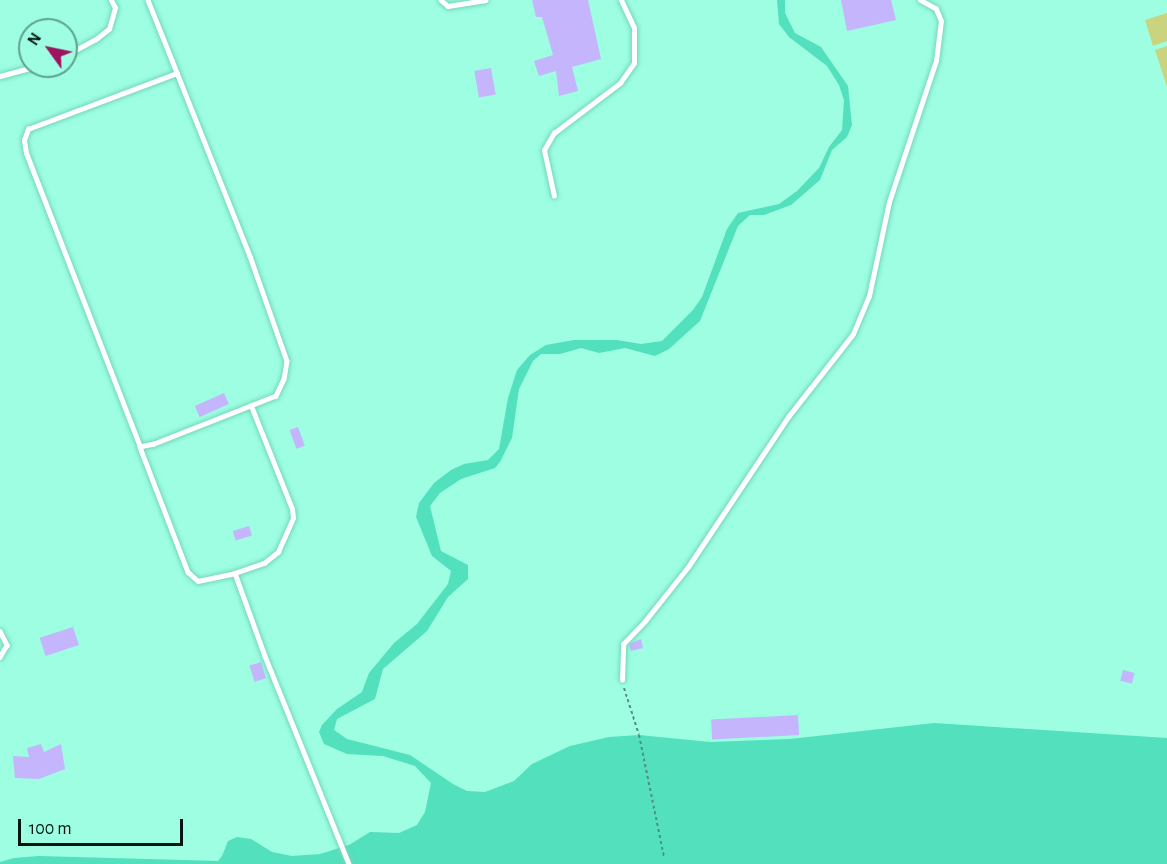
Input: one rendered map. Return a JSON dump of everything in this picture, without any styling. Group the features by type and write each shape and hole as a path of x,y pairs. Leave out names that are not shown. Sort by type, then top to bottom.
{"lane":[{"path":"78,49 96,39 109,28 115,8 111,0"},
{"path":"140,447 146,448 276,396 284,379 287,361 250,256 148,0"},
{"path":"441,0 448,6 486,0"},
{"path":"554,196 544,150 549,141 554,133 575,115 620,83 634,63 634,28 621,0"},
{"path":"622,680 623,644 645,621 688,567 788,417 853,334 869,296 889,202 936,60 941,21 936,9 920,0"},
{"path":"0,76 18,71"},
{"path":"177,73 28,129 24,140 26,153 188,572 198,581 235,573 272,558 278,552 293,518 292,509 251,406"},
{"path":"235,573 265,656 349,864"},
{"path":"0,631 7,645 0,657"}],"path":[{"path":"622,680 639,735 664,857"}],"shaded area":[{"path":"777,0 785,0 785,13 795,33 821,47 848,86 852,125 847,137 832,150 820,180 791,205 764,215 750,215 738,226 700,321 669,349 655,356 625,348 599,353 581,348 560,354 541,354 533,361 519,389 512,438 500,462 495,468 461,479 440,493 430,506 441,551 468,565 468,579 448,597 427,631 383,669 375,699 337,719 334,730 347,739 410,755 467,791 485,792 514,781 532,764 570,746 609,737 639,735 710,742 790,739 934,723 1167,738 1167,864 0,864 0,862 14,858 39,856 218,861 228,841 237,837 251,839 272,852 292,856 320,854 349,845 370,832 399,833 417,825 425,812 431,783 415,766 383,756 347,754 324,744 319,732 322,725 337,709 362,692 369,673 394,643 417,624 448,584 451,571 432,556 416,517 419,503 434,483 451,470 464,464 488,460 499,449 508,398 517,370 530,355 546,345 574,340 617,340 641,344 662,341 693,310 702,297 727,229 738,213 779,204 797,191 819,168 829,147 842,130 844,100 839,85 827,66 789,37 779,24"},
{"path":"1167,13 1167,41 1153,46 1145,20"},
{"path":"1167,46 1167,87 1155,50"}],"building":[{"path":"532,0 588,0 601,59 572,67 578,91 559,96 556,71 539,76 534,61 553,55 542,17 536,17"},
{"path":"841,0 891,0 896,20 847,31"},
{"path":"491,68 496,95 479,98 474,71"},
{"path":"224,393 229,404 200,417 195,406"},
{"path":"298,427 305,446 296,449 290,430"},
{"path":"249,526 252,536 236,541 233,531"},
{"path":"73,627 79,645 46,656 40,638"},
{"path":"641,639 643,648 631,651 629,644"},
{"path":"261,662 266,678 254,682 250,666"},
{"path":"1123,670 1135,673 1132,684 1120,681"},
{"path":"798,715 799,735 712,740 711,720"},
{"path":"41,744 44,752 61,744 65,769 39,779 15,778 13,756 29,757 27,748"}]}
